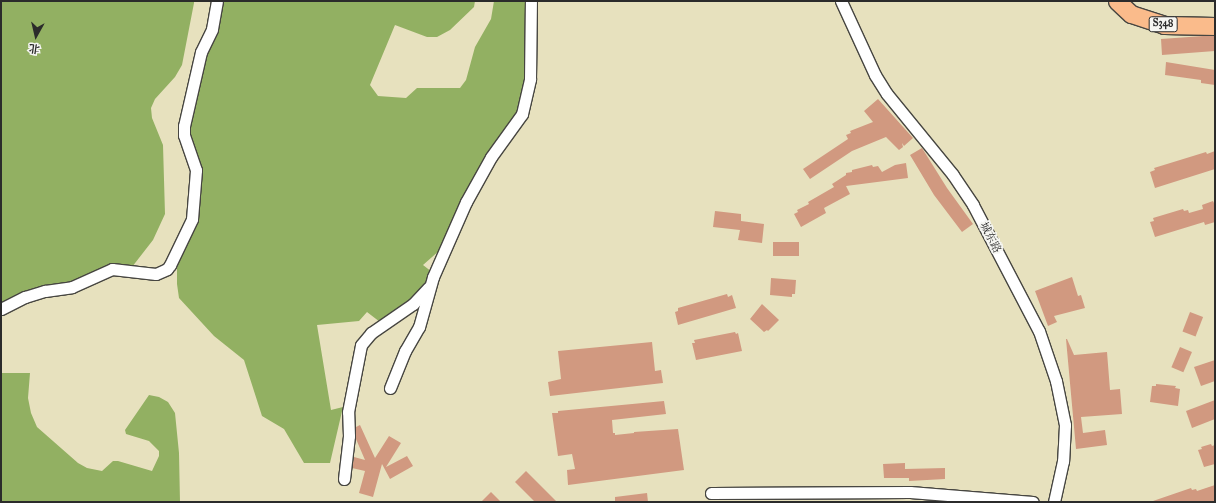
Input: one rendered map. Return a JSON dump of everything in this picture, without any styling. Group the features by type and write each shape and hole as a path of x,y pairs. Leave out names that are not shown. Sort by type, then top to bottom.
{"main road":[{"name":"S348","path":"1116,1 1131,14 1164,25 1215,26"}],"street":[{"path":"1,309 31,295 72,287 112,269 156,274 167,270 192,219 196,170 184,135 184,126 201,52 212,29 218,1"},
{"path":"390,388 405,351 419,327 431,286 477,179 501,142 522,114 530,79 531,1"},
{"name":"城东路","path":"841,1 875,75 887,94 953,175 973,205 1039,331 1056,381 1065,425 1063,461 1054,502"},
{"path":"344,479 349,436 348,412 361,345 372,333 413,304 431,286"},
{"path":"711,494 790,497 910,492 1033,502"}],"green space":[{"path":"1,1 194,1 194,3 182,65 175,77 155,99 151,108 152,118 163,145 165,214 153,240 132,267 73,282 1,306"},
{"path":"219,1 475,1 474,7 450,30 437,37 427,37 395,25 370,85 378,96 406,98 417,88 460,88 466,80 475,47 491,19 494,1 526,1 527,75 516,118 440,250 423,265 432,272 426,287 380,322 367,312 359,321 317,325 331,410 343,407 330,463 304,463 284,429 262,416 244,360 214,336 179,298 177,284 177,256 201,173 198,156 188,130 203,54"},
{"path":"1,373 30,373 28,398 31,413 37,427 78,463 87,468 102,471 113,461 118,461 152,471 159,456 159,451 149,441 126,434 125,430 149,395 159,397 168,402 175,413 179,453 180,502 1,502"}],"building":[{"path":"1215,36 1215,51 1162,55 1161,39"},
{"path":"1166,62 1215,70 1215,85 1201,83 1201,80 1165,75"},
{"path":"878,99 913,138 904,146 902,143 903,147 899,150 886,137 852,151 810,179 803,169 848,139 846,135 851,133 850,131 873,122 864,111"},
{"path":"922,148 947,188 973,224 962,232 934,195 910,155"},
{"path":"1215,151 1215,169 1155,188 1150,172 1155,170 1154,168 1206,152 1207,154"},
{"path":"906,163 908,178 846,186 850,194 824,208 826,213 801,227 794,214 798,212 797,210 809,204 808,202 834,187 832,184 846,175 846,173 852,172 852,170 872,165 873,167 878,166 882,172 895,165"},
{"path":"1213,201 1215,205 1215,222 1205,225 1204,222 1155,237 1150,222 1154,221 1153,218 1183,209 1184,211 1188,210 1189,213 1203,209 1202,205"},
{"path":"715,211 741,214 741,221 764,224 762,243 738,240 740,230 713,227"},
{"path":"773,242 799,242 799,256 773,256"},
{"path":"1072,277 1078,296 1081,295 1085,308 1054,316 1057,322 1048,326 1035,291"},
{"path":"771,278 796,280 795,294 792,294 792,297 770,295"},
{"path":"727,294 728,297 732,295 736,308 678,325 675,312 678,311 678,308"},
{"path":"762,304 779,320 768,331 767,330 764,332 750,319"},
{"path":"1190,312 1203,317 1196,337 1182,332"},
{"path":"735,332 736,334 738,333 742,351 696,360 692,343 695,343 694,340"},
{"path":"1066,339 1074,355 1107,352 1110,390 1120,389 1122,414 1081,417 1083,433 1105,430 1107,445 1076,449"},
{"path":"652,342 655,371 661,370 663,383 550,396 548,382 561,379 558,351"},
{"path":"1180,347 1192,352 1183,372 1171,367"},
{"path":"1215,360 1215,381 1201,386 1194,367"},
{"path":"1156,384 1176,386 1175,388 1180,389 1178,406 1150,402 1152,386 1156,386"},
{"path":"1215,400 1215,419 1192,428 1186,411"},
{"path":"664,401 666,414 612,420 613,433 615,433 615,435 678,429 684,470 568,485 567,470 575,469 572,454 558,456 552,413 558,413 558,411"},
{"path":"360,425 375,458 389,436 401,443 386,467 407,456 413,466 390,479 382,464 373,497 359,493 365,471 352,468 354,457 365,460 356,439 356,427"},
{"path":"1211,444 1212,446 1215,445 1215,464 1204,467 1198,450 1202,449 1201,447"},
{"path":"905,463 905,469 945,468 945,479 909,481 909,478 884,478 883,464"},
{"path":"526,471 557,502 535,502 515,482"},
{"path":"1215,485 1215,502 1153,502 1191,488 1192,490 1196,489 1197,491"},
{"path":"491,492 501,502 481,502"},
{"path":"647,493 648,502 615,502 615,497"}]}
